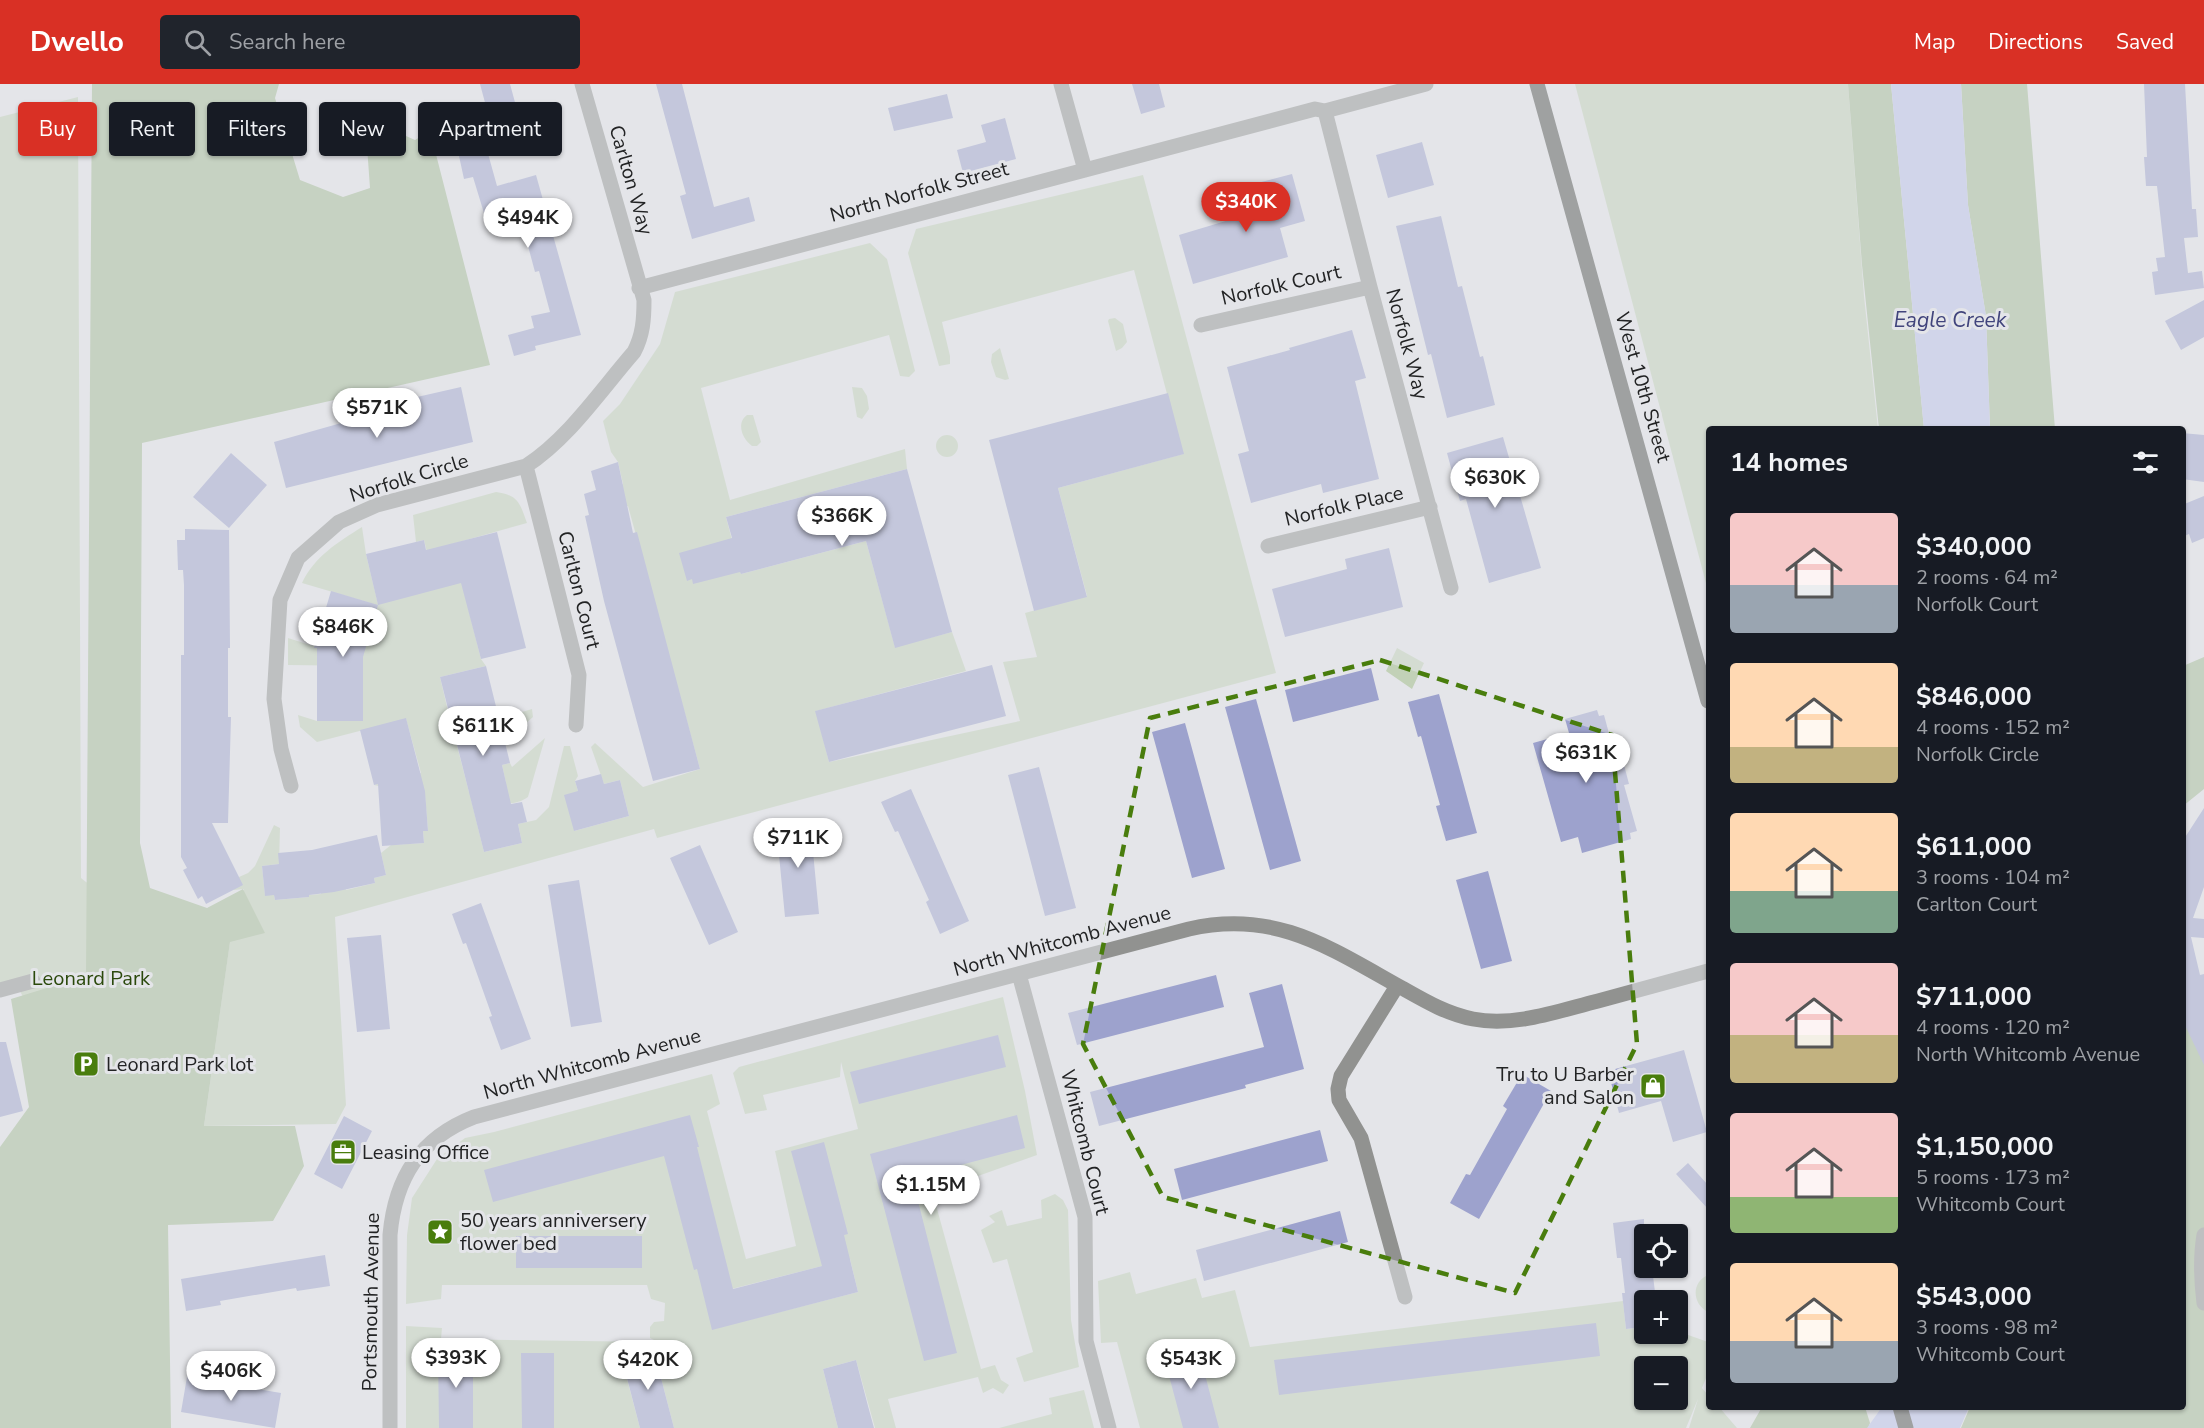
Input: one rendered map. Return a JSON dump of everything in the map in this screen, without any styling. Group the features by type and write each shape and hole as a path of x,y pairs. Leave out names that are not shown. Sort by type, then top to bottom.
{"main road":[{"name":"West 10th Street","path":"1537,84 1706,694"},
{"path":"1901,1410 1906,1428"}],"street":[{"name":"Carlton Way","path":"582,84 639,288"},
{"path":"1061,84 1085,170"},
{"name":"North Norfolk Street","path":"639,288 1315,109 1325,111 1426,84"},
{"name":"Norfolk Way","path":"1325,111 1451,588"},
{"name":"Norfolk Court","path":"1201,325 1370,287"},
{"path":"526,466 542,456 563,436 634,352 640,340 644,321 644,300 639,288"},
{"name":"Carlton Court","path":"526,466 579,675 576,725"},
{"name":"Norfolk Circle","path":"291,786 281,750 274,699 280,600 298,558 339,522 377,505 526,466"},
{"name":"Norfolk Place","path":"1268,546 1430,507"},
{"name":"North Whitcomb Avenue","path":"424,1150 450,1129 483,1114 1189,929 1234,923 1272,926 1298,934 1323,945 1437,1008 1475,1020 1504,1021 1544,1015 1706,972"},
{"name":"Whitcomb Court","path":"1018,974 1085,1217 1086,1341 1109,1428"},
{"path":"0,990 33,981"},
{"path":"1397,986 1341,1076 1338,1089 1339,1100 1361,1138 1405,1297"},
{"name":"Portsmouth Avenue","path":"390,1428 390,1235 393,1208 410,1167 424,1150"},
{"path":"2204,1235 2200,1257 2204,1304"}],"highlighted area":[{"path":"1380,660 1612,735 1637,1044 1515,1293 1163,1197 1083,1044 1150,718"}],"green space":[{"path":"92,84 279,84 275,98 276,102 207,102 207,156 293,156 300,180 343,197 370,188 368,156 406,156 406,136 415,140 418,138 418,156 436,156 490,365 142,443 140,843 150,888 207,908 243,889 265,933 230,942 204,1126 295,1126 304,1166 273,1221 168,1225 171,1428 0,1428 0,1147 29,1107 11,999 86,976 92,156 97,156 97,102 92,102"},
{"path":"1575,84 1848,84 1864,296 1878,426 1706,426 1706,583"},
{"path":"1848,84 1891,84 1924,426 1879,426 1862,265"},
{"path":"1961,84 2027,84 2055,426 1990,426 1986,316 1968,205"},
{"name":"Leonard Park","path":"78,97 78,102 58,102"},
{"name":"Leonard Park","path":"18,112 18,156 78,156 81,878 170,949 26,1003 17,985 0,990 0,117"},
{"path":"1143,175 1276,673 657,838 654,829 335,917 346,1105 336,1124 204,1126 230,941 244,889 234,890 230,881 248,873 255,866 274,825 280,828 279,864 262,866 265,895 274,895 275,900 321,894 318,858 345,886 346,890 375,883 374,878 386,875 381,853 391,845 424,843 423,831 428,830 425,796 374,785 421,773 406,719 317,742 300,727 298,715 317,721 363,721 363,666 288,665 288,638 361,661 370,603 302,583 313,565 336,544 362,527 378,604 436,589 424,540 416,542 413,515 496,492 514,498 527,523 452,544 481,659 486,666 440,677 453,732 532,709 533,717 505,741 495,744 491,729 455,738 469,792 506,783 502,765 510,763 512,767 545,738 528,797 515,803 471,799 484,852 522,843 518,824 536,820 549,807 564,746 570,746 578,776 575,781 578,791 574,831 629,816 620,780 604,784 591,747 595,743 643,787 700,769 628,506 619,508 615,488 623,484 618,462 611,452 603,421 620,404 660,344 675,292 870,243 887,259 915,371 909,377 900,376 889,335 701,388 730,500 905,449 907,469 726,517 741,574 866,541 895,647 952,632 966,671 816,711 829,762 1020,721 1003,662 1037,657 1025,613 1087,596 1058,488 1183,454 1134,270 942,322 950,364 939,366 908,253 916,229"},
{"path":"1115,318 1123,324 1127,342 1116,351 1108,321"},
{"path":"1000,348 1009,379 1005,380 996,377 991,362 992,354"},
{"path":"852,387 862,388 867,396 869,409 862,419 857,417"},
{"path":"747,415 753,415 761,442 757,446 748,443 743,435 741,426"},
{"path":"947,435 955,438 958,446 955,454 947,457 939,454 936,446 939,438"},
{"path":"1397,648 1424,663 1412,689 1386,671"},
{"path":"2204,657 2204,789 2186,804 2186,665"},
{"path":"1003,997 1037,1155 950,1186 951,1202 936,1205 981,1369 995,1365 1001,1380 1009,1385 1003,1394 993,1388 983,1393 978,1377 888,1399 896,1428 875,1428 856,1360 823,1369 838,1428 674,1428 654,1351 622,1360 640,1428 406,1428 406,1326 442,1328 441,1339 658,1342 650,1338 650,1327 654,1322 664,1321 665,1303 651,1299 647,1285 442,1285 441,1299 406,1304 407,1235 412,1198 437,1159 465,1138 712,1074 720,1104 707,1111 746,1259 796,1246 775,1151 858,1129 841,1062 840,1077 763,1095 767,1110 745,1114 733,1073 739,1067","holes":["850,1259 858,1292 713,1329 704,1296"]},
{"path":"2186,1015 2204,1060 2204,1428 1961,1428 1969,1410 2186,1410"},
{"path":"1055,1194 1063,1200 1068,1210 1071,1320 1079,1367 1024,1382 1016,1358 1033,1352 1007,1259 993,1263 981,1230 995,1222 989,1216 1002,1210 1007,1226 1042,1218 1041,1200"},
{"path":"1130,1272 1136,1294 1196,1278 1202,1298 1235,1290 1250,1347 1623,1301 1626,1329 1634,1328 1634,1344 1688,1344 1688,1335 1706,1341 1706,1378 1702,1388 1706,1393 1706,1410 1722,1410 1737,1428 1689,1428 1698,1399 1686,1428 1140,1428 1117,1342 1101,1343 1098,1281"},
{"path":"1706,1276 1706,1310 1696,1299 1696,1288"},
{"path":"1084,1390 1094,1428 999,1428 1052,1414 1049,1398"},
{"path":"1760,1410 1866,1410 1870,1423 1868,1428 1750,1428"}],"water":[{"name":"Eagle Creek","path":"1891,84 1961,84 1968,205 1986,316 1990,426 1924,426"},
{"path":"1880,1410 1968,1410 1960,1428 1867,1428"}],"building":[{"path":"480,84 510,84 515,102 485,102"},
{"path":"656,84 682,84 714,207 749,197 755,221 692,239 680,196 686,194"},
{"path":"1132,84 1159,84 1165,107 1141,114"},
{"path":"2144,84 2185,84 2192,209 2196,209 2198,237 2184,238 2188,273 2202,271 2204,288 2155,295 2152,272 2158,271 2156,258 2165,257 2157,186 2146,186"},
{"path":"947,94 953,118 894,131 888,108"},
{"path":"1005,118 1016,159 963,173 957,150 986,142 981,125"},
{"path":"1422,142 1434,185 1388,198 1376,155"},
{"path":"459,156 489,156 497,186 536,175 581,335 535,346 536,350 514,356 508,335 534,328 531,316 550,312 539,271 535,272 521,220 519,221 517,215 487,223 473,177 464,179"},
{"path":"1292,174 1305,221 1280,228 1288,257 1193,284 1179,235 1249,214 1242,187"},
{"path":"1441,216 1458,287 1462,286 1495,405 1447,418 1431,354 1428,355 1396,226"},
{"path":"2204,300 2204,337 2181,350 2165,321"},
{"path":"1352,330 1366,378 1355,381 1379,479 1323,493 1321,484 1251,503 1238,454 1249,451 1227,367"},
{"path":"461,387 473,442 286,488 274,442 405,405 404,400"},
{"path":"1168,393 1184,454 1058,488 1087,597 1034,611 989,440"},
{"path":"2186,433 2204,435 2204,482 2186,480"},
{"path":"1503,437 1541,568 1489,583 1466,499 1460,501 1447,453"},
{"path":"231,453 267,485 229,528 193,497"},
{"path":"618,462 633,533 637,532 700,769 653,781 604,601 585,516 589,515 584,494 596,490 591,471"},
{"path":"907,469 952,632 895,648 866,541 741,574 740,572 693,584 692,579 687,581 679,553 732,538 726,517"},
{"path":"2204,496 2204,538 2192,543 2189,534 2186,535 2186,503"},
{"path":"185,529 229,530 228,717 231,717 228,823 212,823 243,885 206,904 202,896 198,899 183,870 187,868 181,857 181,655 184,655 184,585 183,570 178,570 177,540 185,540"},
{"path":"497,532 526,648 481,659 461,583 378,605 366,554 424,540 426,550"},
{"path":"1389,548 1403,607 1285,637 1272,589 1347,569 1345,559"},
{"path":"331,591 378,605 363,657 363,721 317,721 317,648 314,648"},
{"path":"992,665 1006,716 829,762 815,711"},
{"path":"486,666 510,763 502,765 511,804 522,802 527,822 518,824 522,843 484,852 440,677"},
{"path":"1371,668 1379,700 1293,722 1285,690"},
{"path":"1439,694 1477,833 1446,841 1436,806 1440,805 1421,736 1418,737 1408,702"},
{"path":"1256,699 1301,861 1270,870 1225,707"},
{"path":"1597,710 1599,716 1604,715 1617,763 1623,761 1629,784 1624,785 1637,831 1630,833 1631,839 1582,853 1578,837 1561,842 1533,743 1569,733 1565,719"},
{"path":"406,718 425,791 428,831 423,831 424,843 382,846 378,784 374,785 360,730"},
{"path":"1185,723 1225,869 1192,878 1152,732"},
{"path":"1039,767 1076,908 1045,916 1008,775"},
{"path":"601,774 604,784 620,780 629,816 574,831 564,795 578,791 575,781"},
{"path":"911,789 969,921 940,934 926,902 929,900 898,831 895,832 881,802"},
{"path":"2204,808 2204,887 2193,918 2204,919 2204,938 2191,937 2200,975 2204,974 2204,1065 2186,1027 2186,836"},
{"path":"810,821 819,914 785,917 776,824"},
{"path":"377,835 386,875 374,878 375,883 309,895 309,897 275,900 274,895 265,896 262,866 279,864 278,853 312,850"},
{"path":"700,845 738,932 709,945 670,858"},
{"path":"1488,871 1512,961 1481,969 1456,880"},
{"path":"579,880 602,1022 571,1027 548,885"},
{"path":"481,903 531,1039 501,1050 489,1017 492,1016 466,943 463,944 452,914"},
{"path":"381,935 390,1029 357,1032 347,938"},
{"path":"1216,975 1224,1007 1077,1045 1068,1013"},
{"path":"1282,984 1304,1069 1245,1085 1246,1088 1099,1126 1090,1092 1264,1047 1249,993"},
{"path":"998,1035 1006,1067 859,1104 850,1072"},
{"path":"0,1042 6,1042 23,1111 0,1117"},
{"name":"Tru to U Barber and Salon","path":"1684,1050 1706,1132 1673,1142 1661,1101 1619,1113 1608,1071"},
{"path":"1522,1074 1551,1091 1479,1219 1450,1203 1466,1174 1470,1175 1507,1109 1503,1106"},
{"path":"690,1115 733,1289 822,1266 791,1151 824,1142 848,1234 844,1235 858,1292 712,1330 664,1156 493,1202 484,1170"},
{"path":"1017,1115 1025,1148 912,1178 957,1353 924,1361 870,1154"},
{"name":"Leasing Office","path":"344,1116 372,1131 342,1189 314,1174"},
{"path":"1320,1130 1328,1161 1182,1200 1174,1169"},
{"path":"1688,1163 1706,1183 1706,1207 1676,1174"},
{"path":"1340,1211 1348,1242 1204,1281 1196,1250"},
{"path":"1644,1219 1644,1224 1634,1224 1634,1278 1653,1278 1655,1290 1634,1290 1634,1328 1626,1329 1621,1258 1617,1258 1613,1223"},
{"path":"516,1236 642,1236 642,1268 516,1268"},
{"path":"325,1255 330,1286 297,1291 296,1288 220,1301 221,1305 186,1311 181,1279"},
{"path":"1596,1323 1600,1356 1279,1395 1274,1360"},
{"path":"1198,1348 1219,1428 1183,1428 1164,1357"},
{"path":"438,1350 473,1350 473,1428 439,1428"},
{"path":"654,1351 674,1428 640,1428 622,1359"},
{"path":"521,1353 554,1353 554,1428 522,1428"},
{"path":"856,1360 874,1428 838,1428 823,1369"},
{"path":"187,1377 281,1393 275,1428 181,1412"}],"place":[{"name":"Leonard Park lot","path":"86,1064"},
{"name":"Tru to U Barber and Salon","path":"1653,1086"},
{"name":"Leasing Office","path":"343,1152"},
{"name":"50 years anniversery flower bed","path":"440,1232"}]}
